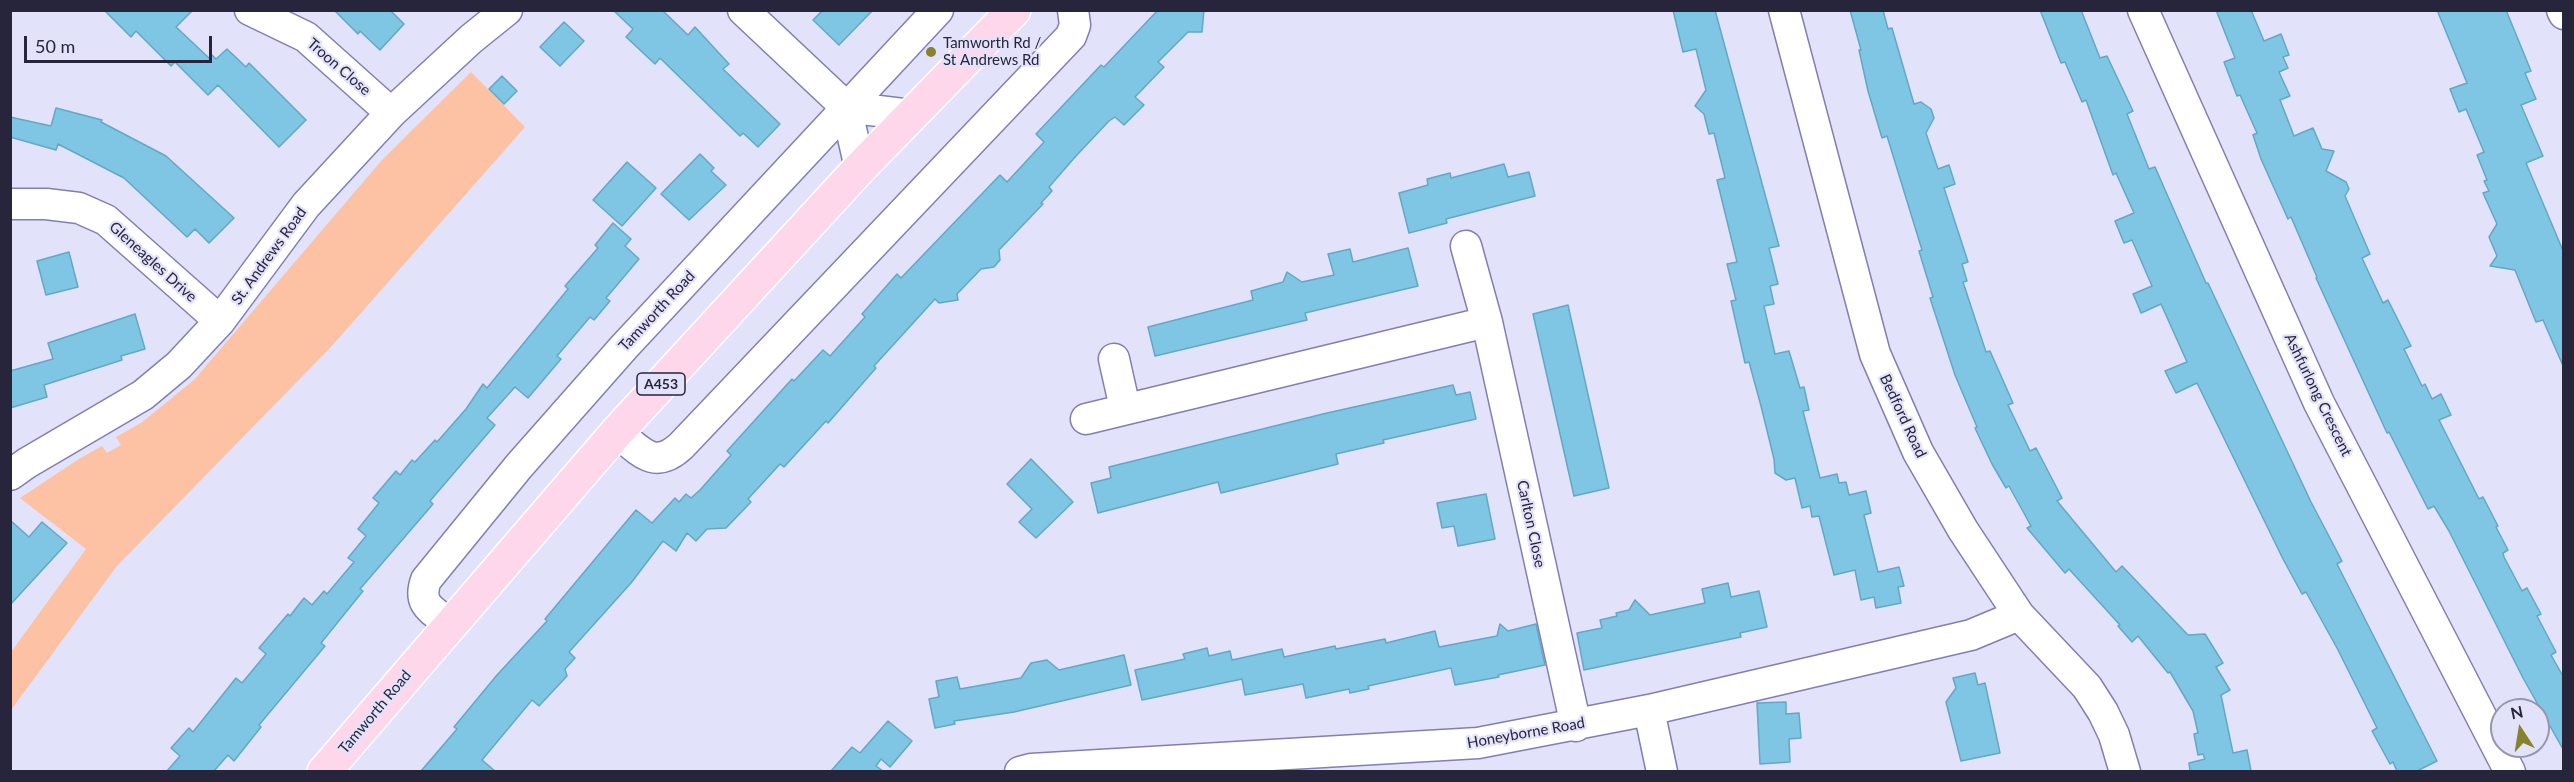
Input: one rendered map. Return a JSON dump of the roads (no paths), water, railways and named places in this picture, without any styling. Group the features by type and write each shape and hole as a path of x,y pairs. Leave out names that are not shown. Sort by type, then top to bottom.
{"main road":[{"name":"Tamworth Road","path":"324,771 617,432 860,168 1014,10"}],"street":[{"name":"Troon Close","path":"250,10 306,37 391,113"},
{"name":"St. Andrews Road","path":"10,475 143,395 179,365 220,321 306,205 391,113 471,39 507,10"},
{"path":"743,10 846,107 860,168"},
{"name":"Tamworth Road","path":"450,624 425,604 421,592 426,580 519,466 616,356 938,10"},
{"path":"617,432 644,455 654,459 670,456 681,446 1071,36 1076,25 1073,10"},
{"name":"Bedford Road","path":"1784,10 1875,354 1918,452 1964,530 2019,615 2087,687 2114,735 2125,771"},
{"name":"Ashfurlong Crescent","path":"2143,10 2319,403 2510,771"},
{"path":"846,107 911,115"},
{"name":"Gleneagles Drive","path":"10,204 46,204 79,208 106,220 220,321"},
{"name":"Carlton Close","path":"1466,246 1487,322 1576,726"},
{"path":"1086,419 1487,322"},
{"path":"1114,359 1125,408"},
{"name":"Honeyborne Road","path":"1020,771 1478,743 1576,726 1971,635 2019,615"},
{"path":"1649,710 1662,771"}],"place":[{"name":"Tamworth Rd / St Andrews Rd","path":"931,52"}]}
